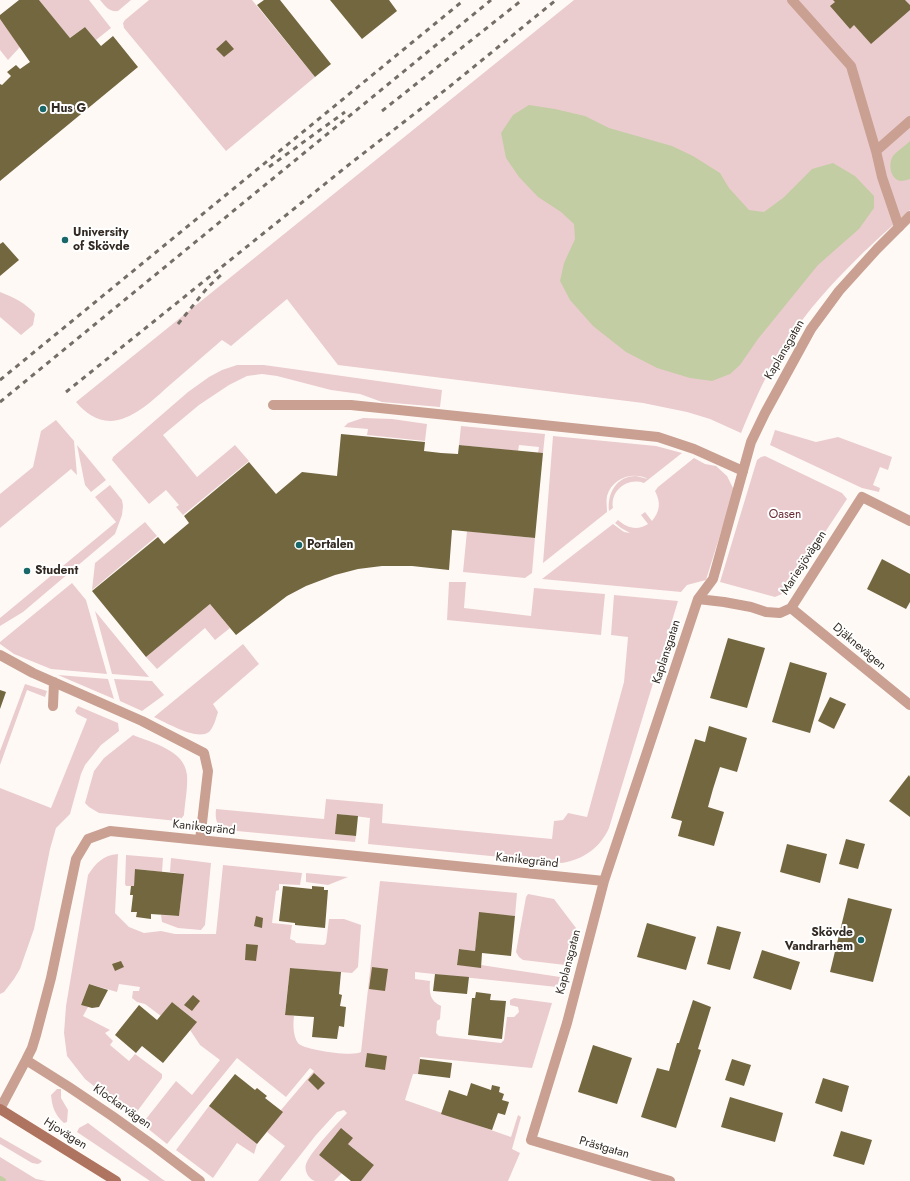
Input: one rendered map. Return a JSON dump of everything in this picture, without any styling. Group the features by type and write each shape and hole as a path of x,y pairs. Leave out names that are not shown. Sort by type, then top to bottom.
{"main road":[{"name":"Hjovägen","path":"0,1109 116,1181"}],"street":[{"path":"792,0 851,66 876,151 882,177 899,227"},
{"path":"876,151 910,121"},
{"name":"Kaplansgatan","path":"531,1140 567,1023 604,882 698,599 713,580 754,436 811,329 839,291 910,216"},
{"path":"273,405 351,405 658,436 694,449 743,471"},
{"name":"Mariesjövägen","path":"698,599 724,602 751,607 766,612 780,613 791,608 862,497 910,521"},
{"name":"Djäknevägen","path":"791,608 910,705"},
{"path":"0,655 33,673 142,721 204,753 208,771 200,840"},
{"path":"53,706 54,682"},
{"name":"Kanikegränd","path":"0,1109 32,1048 51,978 76,859 88,839 110,831 604,882"},
{"name":"Klockarvägen","path":"26,1060 55,1077 130,1127 200,1181"},
{"name":"Prästgatan","path":"531,1140 670,1181"}],"green space":[{"path":"39,0 89,0 111,28 96,40 85,27 70,38"},
{"path":"100,0 131,0 118,11 112,11"},
{"path":"149,0 252,0 315,77 226,151 124,28 123,23 125,20"},
{"path":"574,0 910,0 910,210 837,279 804,317 771,368 757,395 741,433 710,419 687,412 643,403 338,365 287,299 231,346 222,340 153,400 126,418 106,421 85,411 76,402"},
{"path":"0,19 20,47 8,60 0,50"},
{"path":"0,292 19,301 35,314 33,325 21,335 0,317"},
{"path":"237,365 264,365 442,390 440,407 382,402 360,394 331,390 277,376 262,374 247,376 229,385 199,405 163,435 197,477 235,445 249,461 183,515 176,507 179,505 166,490 149,504 112,460 113,457 188,392 209,377 222,370"},
{"path":"363,418 392,419 427,424 425,441 367,435 368,429 344,427 348,423"},
{"path":"56,420 74,441 77,475 71,469 0,528 0,494 33,467 41,431"},
{"path":"461,426 545,434 543,453 538,453 539,447 519,445 518,451 459,445"},
{"path":"775,430 816,442 838,437 892,457 888,470 880,467 873,485 880,488 879,492 862,488 770,445"},
{"path":"553,436 656,446 682,453 644,483 632,482 621,486 614,496 613,508 609,511 611,492 614,487 623,479 636,476 630,476 618,481 613,485 607,496 607,512 543,563"},
{"path":"77,445 106,480 91,492 85,485"},
{"name":"Oasen","path":"765,456 842,493 847,499 786,591 775,597 720,582 757,460"},
{"path":"694,458 705,464 716,466 727,476 734,490 706,580 687,585 681,592 542,579 613,524 624,532 630,533 615,523 618,520 632,528 644,526 648,524 641,515 645,512 652,521 657,514 659,507 655,491"},
{"path":"110,485 122,500 123,506 122,515 115,534 23,612 0,626 0,618 116,522 95,497"},
{"path":"145,522 157,536 92,590 95,563"},
{"path":"467,531 535,538 532,573 525,578 463,572"},
{"path":"449,582 466,582 464,608 531,616 534,588 605,594 601,635 447,620"},
{"path":"72,583 86,600 107,674 51,669 14,654 0,644 0,642"},
{"path":"614,595 678,601 609,828 601,841 590,852 577,859 562,863 368,844 370,818 338,814 336,834 356,836 355,842 226,830 218,824 216,819 216,809 324,819 326,799 383,804 382,823 552,839 554,821 563,820 568,813 587,817 624,682 628,637 611,635"},
{"path":"210,604 230,628 215,640 205,628 157,669 146,657"},
{"path":"95,611 149,677 112,674"},
{"path":"243,644 259,664 213,704 218,712 214,725 209,732 204,734 190,733 154,717"},
{"path":"58,675 108,679 114,699"},
{"path":"114,679 152,681 164,695 142,711 120,701"},
{"path":"25,684 47,691 45,697 27,690 0,765 0,751"},
{"path":"78,706 118,723 119,731 101,745 85,765 70,814 56,828 50,849 34,929 20,969 4,992 0,994 0,788 51,808 87,719 77,714 75,711"},
{"path":"133,735 174,753 185,766 187,775 187,790 184,815 181,819 177,821 99,813 85,803 94,771 104,758"},
{"path":"118,854 115,913 129,927 144,933 161,931 175,934 216,934 223,865 302,873 300,885 279,884 279,890 276,891 272,923 292,925 290,939 296,943 324,945 326,943 329,919 344,919 361,925 358,967 352,973 290,968 285,1014 294,1016 295,1037 298,1043 302,1046 348,1054 361,1052 380,881 517,893 515,916 479,913 475,951 459,949 457,965 481,965 560,977 557,987 415,972 415,979 430,981 432,999 441,1006 440,1019 437,1021 436,1033 439,1036 501,1043 504,1040 507,1017 514,1017 519,1012 518,1007 510,1005 510,1000 514,998 552,1003 532,1068 420,1057 418,1074 413,1074 405,1100 511,1137 518,1115 521,1117 512,1149 520,1153 508,1181 361,1181 374,1165 336,1134 319,1155 342,1173 334,1181 315,1181 307,1174 306,1164 319,1145 347,1113 344,1110 337,1112 316,1135 280,1181 258,1181 285,1146 267,1132 281,1110 314,1071 310,1068 286,1097 237,1058 167,1144 142,1124 176,1081 192,1095 220,1060 200,1045 190,1030 196,1021 172,1002 161,1016 145,1004 137,1002 132,998 133,991 139,991 140,987 119,984 117,992 89,984 81,1005 88,1007 83,1016 110,1030 105,1033 113,1041 110,1045 129,1061 135,1054 162,1074 162,1078 133,1117 85,1079 67,1056 64,1033 66,1006 88,875 100,860 108,856"},
{"path":"126,855 163,858 162,872 136,869 134,886 126,886"},
{"path":"171,858 211,863 205,925 201,930 178,928 162,922 161,915 179,916 184,874 170,872"},
{"path":"306,873 348,877 328,885 306,882"},
{"path":"528,894 554,899 576,928 565,965 523,960 516,952 526,897"},
{"path":"57,1089 61,1089 61,1098 68,1110 67,1122 64,1123 56,1114 52,1103 51,1095"},
{"path":"209,1106 257,1144 254,1154 237,1143 213,1178 176,1150"},
{"path":"88,1123 165,1181 150,1181 77,1132 79,1128"},
{"path":"0,1137 42,1161 38,1164 32,1163 0,1144"},
{"path":"0,1157 36,1179 47,1181 0,1181"}],"shaded area":[{"path":"529,105 585,116 609,128 672,146 693,156 720,173 729,188 749,210 764,212 783,198 812,169 833,163 855,176 874,196 874,208 859,229 818,265 758,339 740,365 730,374 712,381 690,378 657,368 626,352 593,326 570,300 560,281 564,263 575,239 574,224 561,212 538,197 519,177 506,158 501,133 513,115"},
{"path":"910,141 910,179 900,181 892,174 890,167 891,159 894,154"}],"building":[{"name":"Hus G","path":"19,0 39,0 70,38 85,27 101,46 113,36 138,67 0,181 0,84 2,85 11,76 7,72 16,65 20,69 30,62 0,19 0,15"},
{"path":"264,0 280,0 331,64 315,77 257,5"},
{"path":"330,0 389,0 397,11 362,39"},
{"path":"833,0 905,0 910,5 910,10 871,44 854,25 850,29 830,6 835,2"},
{"path":"226,40 234,49 224,57 216,49"},
{"path":"3,242 19,260 0,276 0,244"},
{"name":"Portalen","path":"341,434 425,442 424,451 441,453 458,454 459,445 543,453 535,538 452,530 449,570 412,566 382,566 358,569 335,575 306,586 287,596 236,635 210,604 146,657 92,591 158,537 164,544 189,523 184,516 249,462 276,494 302,472 337,476"},
{"path":"882,559 910,574 910,602 906,609 867,589"},
{"path":"728,638 765,648 747,708 710,698"},
{"path":"790,662 827,673 810,733 772,722"},
{"path":"0,690 6,692 0,709"},
{"path":"830,697 846,704 834,729 818,721"},
{"path":"709,726 747,738 737,772 720,767 713,789 708,807 724,812 714,846 678,836 682,821 671,818 695,739 705,742"},
{"path":"909,775 910,777 910,817 889,801"},
{"path":"337,814 358,816 356,836 335,834"},
{"path":"846,839 865,844 858,869 839,864"},
{"path":"787,844 827,854 820,883 780,872"},
{"path":"135,869 184,874 179,916 151,914 151,919 136,917 137,912 131,912 133,895 130,895 131,886 134,886"},
{"path":"283,886 312,889 312,886 324,887 324,890 328,890 325,928 295,925 295,923 279,921"},
{"name":"Skövde Vandrarhem","path":"848,898 892,909 873,982 830,972"},
{"path":"479,912 515,916 511,956 482,953 481,968 457,965 459,949 475,951"},
{"path":"256,916 263,918 262,928 254,926"},
{"path":"647,923 696,937 686,970 637,957"},
{"path":"717,926 741,932 730,970 707,964"},
{"path":"246,944 258,945 256,961 245,960"},
{"path":"762,950 800,962 791,990 753,978"},
{"path":"121,961 124,967 115,971 112,964"},
{"path":"372,967 388,969 385,991 369,989"},
{"path":"290,968 341,972 339,994 342,995 340,1006 346,1007 344,1027 339,1026 337,1039 312,1037 314,1017 285,1015"},
{"path":"435,974 469,977 467,994 433,991"},
{"path":"89,984 108,990 99,1007 92,1008 81,1005"},
{"path":"476,992 491,994 490,1000 506,1001 502,1039 468,1035 472,998 475,998"},
{"path":"193,995 200,1001 192,1011 184,1005"},
{"path":"693,1000 711,1007 698,1049 701,1050 676,1128 641,1117 657,1068 669,1071 677,1043 679,1043"},
{"path":"172,1002 197,1022 163,1063 142,1046 136,1053 115,1035 139,1005 157,1020"},
{"path":"593,1045 632,1058 617,1104 578,1092"},
{"path":"367,1053 387,1056 385,1070 365,1067"},
{"path":"420,1059 452,1063 450,1078 418,1074"},
{"path":"732,1059 751,1065 744,1086 725,1080"},
{"path":"314,1073 325,1083 318,1090 308,1080"},
{"path":"235,1074 255,1090 257,1088 267,1096 265,1098 283,1112 257,1144 209,1106"},
{"path":"823,1078 849,1086 842,1112 815,1103"},
{"path":"471,1083 491,1090 492,1085 500,1087 499,1092 504,1094 502,1100 509,1102 505,1115 498,1113 492,1130 441,1114 449,1090 467,1096"},
{"path":"730,1097 783,1113 775,1142 721,1127"},
{"path":"341,1128 353,1138 348,1144 374,1165 361,1181 351,1181 319,1155"},
{"path":"841,1131 872,1140 864,1165 833,1156"}],"railway":[{"path":"0,380 464,0"},
{"path":"0,402 491,0"},
{"path":"382,111 522,0"},
{"path":"66,392 556,0"},
{"path":"269,167 345,112"},
{"path":"178,324 208,287 221,275"}],"place":[{"name":"Hus G","path":"43,109"},
{"name":"University of Skövde","path":"65,240"},
{"name":"Portalen","path":"299,545"},
{"name":"Student","path":"27,571"},
{"name":"Skövde Vandrarhem","path":"861,940"}]}
